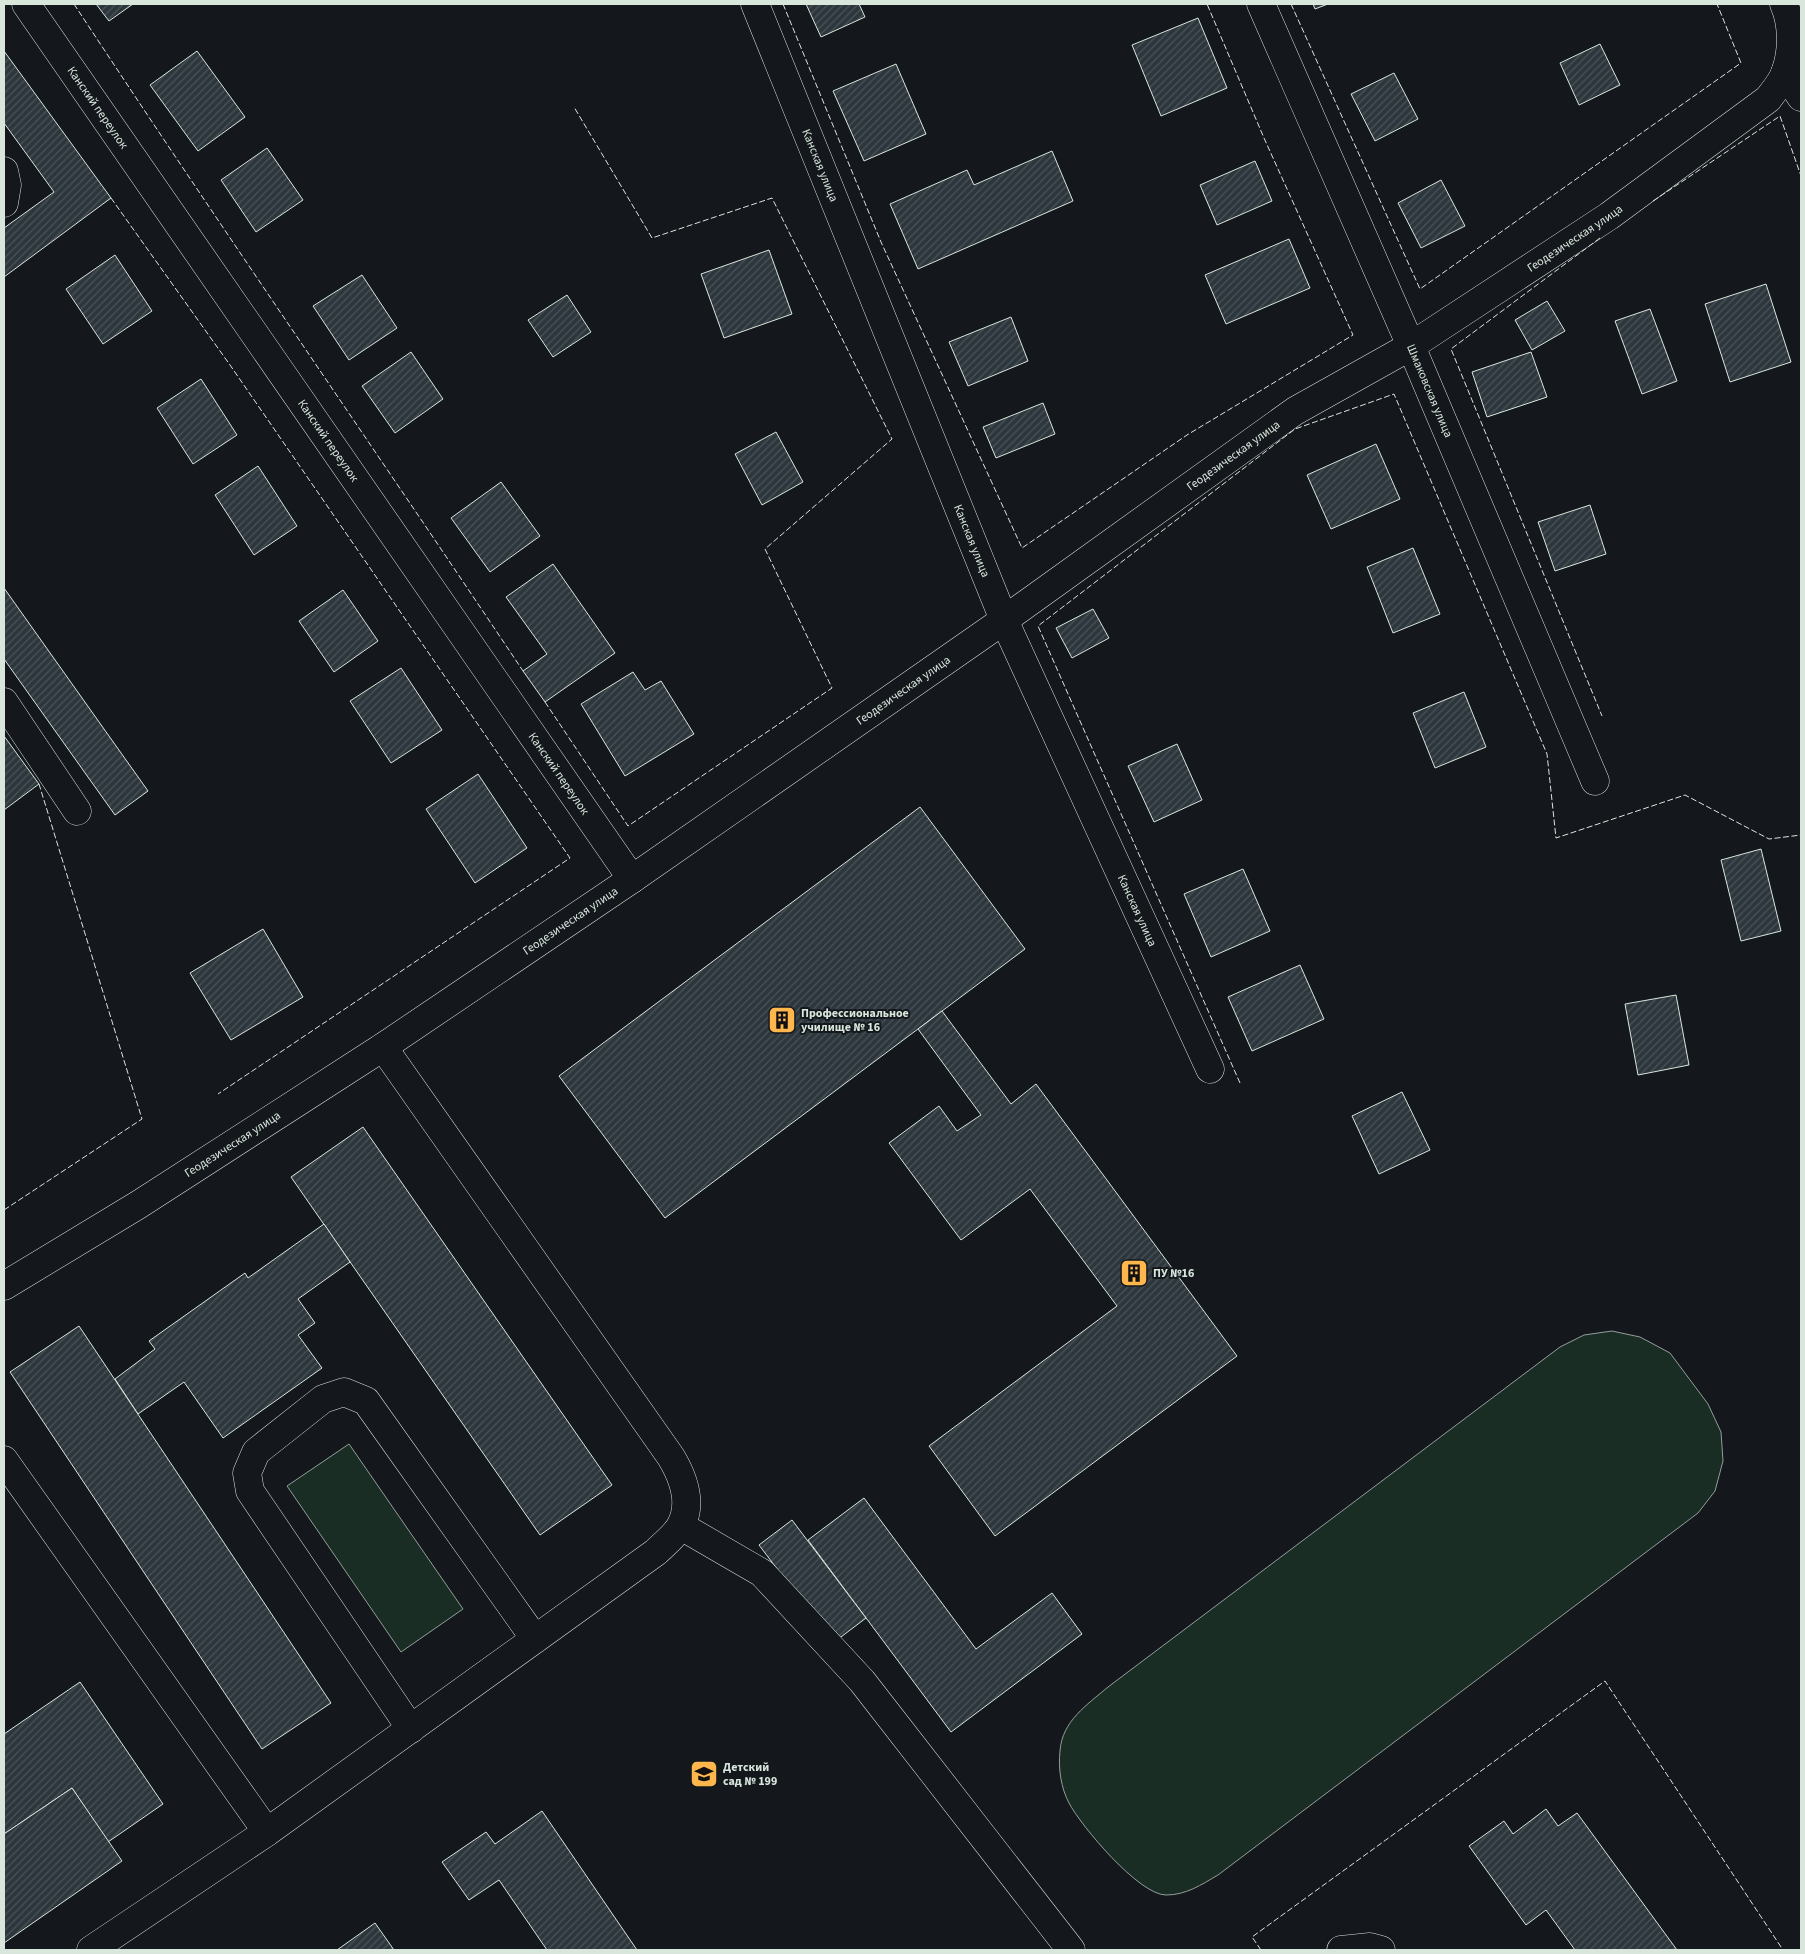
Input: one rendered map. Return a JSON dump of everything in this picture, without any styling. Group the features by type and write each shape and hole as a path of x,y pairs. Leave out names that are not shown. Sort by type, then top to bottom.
{"street":[{"name":"Канский переулок","path":"26,4 632,878"},
{"name":"Канская улица","path":"755,4 1004,620 1210,1069"},
{"name":"Шмаковская улица","path":"1260,4 1411,346 1594,781"},
{"path":"1784,4 1790,16 1790,48 1785,73 1801,97"},
{"name":"Геодезическая улица","path":"4,1286 138,1205 383,1047 632,878 1004,620 1295,411 1411,346 1609,216 1768,99 1785,73"},
{"path":"4,171 7,185 4,203"},
{"path":"4,702 77,811"},
{"path":"92,1950 267,1832 656,1552 681,1526 686,1495 682,1475 383,1047"},
{"path":"410,1729 250,1491 247,1473 256,1452 323,1399 344,1392 366,1401 535,1639"},
{"path":"4,1460 267,1832"},
{"path":"681,1526 762,1573 862,1681 1071,1950"},
{"path":"1341,1950 1370,1947 1381,1950"}],"green space":[{"path":"1612,1331 1640,1337 1670,1353 1708,1404 1721,1432 1723,1461 1715,1491 1698,1513 1218,1875 1187,1891 1166,1895 1155,1892 1141,1884 1127,1872 1085,1827 1069,1803 1064,1791 1059,1764 1062,1740 1071,1722 1084,1707 1560,1347 1584,1335"},
{"path":"349,1444 463,1609 401,1652 287,1486"}],"building":[{"path":"96,4 133,4 109,21"},
{"path":"806,4 859,4 865,17 821,37"},
{"path":"1313,4 1328,4 1315,9"},
{"path":"1198,18 1227,88 1161,116 1132,45"},
{"path":"1600,44 1620,85 1579,105 1560,63"},
{"path":"4,51 111,198 4,277 4,228 54,192 4,123"},
{"path":"197,51 245,117 198,151 150,85"},
{"path":"896,64 926,134 864,161 833,91"},
{"path":"1394,73 1418,119 1375,141 1351,94"},
{"path":"267,148 303,200 256,232 221,180"},
{"path":"1052,151 1073,201 918,269 890,204 967,170 974,185"},
{"path":"1255,161 1272,201 1217,225 1200,185"},
{"path":"1441,180 1465,226 1421,248 1398,203"},
{"path":"1289,239 1310,288 1226,324 1205,275"},
{"path":"769,250 792,314 724,338 701,274"},
{"path":"115,255 152,311 103,344 66,289"},
{"path":"362,275 397,328 349,360 313,306"},
{"path":"1766,284 1791,362 1730,382 1705,304"},
{"path":"567,295 591,332 553,357 528,320"},
{"path":"1547,301 1565,331 1532,350 1515,320"},
{"path":"1650,309 1677,381 1642,394 1615,321"},
{"path":"1011,317 1028,361 968,386 949,342"},
{"path":"411,352 443,399 395,433 362,386"},
{"path":"1531,352 1547,397 1487,417 1472,372"},
{"path":"201,379 237,435 193,464 157,408"},
{"path":"1043,403 1055,434 996,458 983,427"},
{"path":"776,432 803,482 762,505 735,454"},
{"path":"1376,444 1400,499 1331,529 1307,475"},
{"path":"258,466 297,526 254,555 215,495"},
{"path":"501,482 540,536 490,572 451,518"},
{"path":"1590,505 1606,554 1555,571 1538,522"},
{"path":"1413,548 1440,614 1393,633 1367,567"},
{"path":"553,564 615,653 545,702 523,671 547,654 506,597"},
{"path":"4,588 148,791 115,815 4,659"},
{"path":"343,590 378,641 334,672 299,621"},
{"path":"1093,609 1109,638 1072,658 1056,628"},
{"path":"401,668 442,730 391,763 350,701"},
{"path":"633,672 645,690 661,681 694,734 625,776 581,704"},
{"path":"1464,692 1486,747 1435,768 1413,713"},
{"path":"4,736 39,784 4,810"},
{"path":"1177,744 1202,800 1154,822 1128,766"},
{"path":"478,774 527,848 475,883 426,809"},
{"name":"Профессиональное училище № 16","path":"920,807 1025,949 665,1218 559,1076"},
{"path":"1761,849 1781,931 1741,941 1721,860"},
{"path":"1243,869 1270,931 1211,957 1184,894"},
{"path":"263,929 303,997 231,1040 190,973"},
{"path":"1300,965 1324,1019 1252,1051 1228,997"},
{"path":"1676,995 1689,1065 1638,1075 1625,1004"},
{"name":"ПУ №16","path":"942,1011 1011,1104 1036,1084 1237,1356 995,1536 929,1446 1117,1306 1030,1189 961,1240 889,1143 939,1106 957,1131 981,1115 918,1029"},
{"path":"1402,1092 1430,1150 1379,1174 1352,1116"},
{"path":"363,1127 612,1485 540,1535 291,1177"},
{"path":"324,1224 350,1262 298,1299 315,1323 298,1335 322,1368 223,1438 184,1382 138,1414 115,1379 155,1349 149,1341 245,1273 248,1278"},
{"path":"79,1326 331,1703 262,1749 10,1372"},
{"path":"864,1498 976,1649 1052,1593 1082,1634 951,1732 808,1540"},
{"path":"792,1520 866,1618 833,1643 759,1545"},
{"path":"80,1682 163,1804 108,1842 72,1788 4,1834 4,1734"},
{"path":"72,1788 122,1861 4,1943 4,1834"},
{"path":"1546,1809 1558,1826 1577,1813 1677,1950 1575,1950 1546,1910 1526,1925 1469,1846 1504,1821 1513,1834"},
{"path":"542,1811 637,1950 547,1950 499,1880 469,1900 442,1862 486,1832 495,1844"},
{"path":"375,1923 394,1950 337,1950"}],"fence":[{"path":"74,4 523,671"},
{"path":"783,4 881,242 1022,548 1187,435 1353,335 1264,138 1207,4"},
{"path":"1291,4 1420,289 1741,63 1717,4"},
{"path":"545,702 628,826 832,688 765,549 892,439 772,198 652,238 574,107"},
{"path":"1653,201 1780,116 1801,176"},
{"path":"111,198 230,365 570,858 218,1094"},
{"path":"1600,238 1451,349 1602,716"},
{"path":"1240,1083 1038,626 1295,429 1394,394 1547,754 1556,838 1685,795 1769,839 1801,835"},
{"path":"4,1210 142,1119 39,784"},
{"path":"1261,1950 1252,1937 1605,1681 1783,1950"}],"place":[{"name":"Профессиональное училище № 16","path":"782,1020"},
{"name":"ПУ №16","path":"1134,1273"},
{"name":"Детский сад № 199","path":"704,1774"}]}
